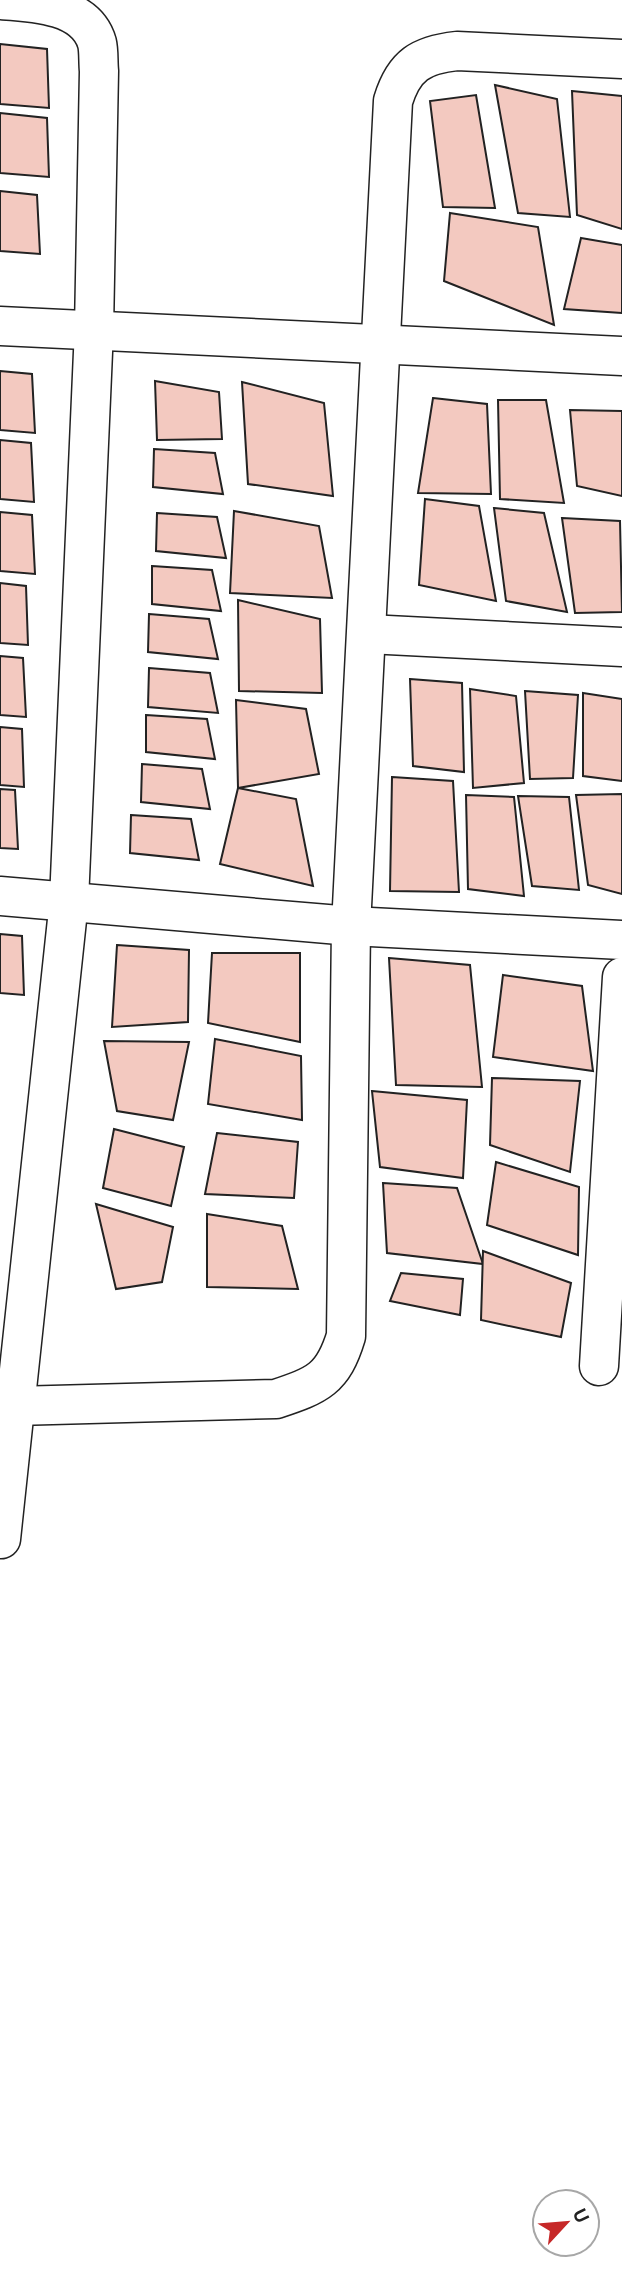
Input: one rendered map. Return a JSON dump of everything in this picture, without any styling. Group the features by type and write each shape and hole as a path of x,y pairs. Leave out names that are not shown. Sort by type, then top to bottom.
{"street":[{"path":"0,1 39,3 69,12 86,24 97,42 94,329 69,901 1,1539"},
{"path":"15,1406 276,1399 300,1391 323,1378 338,1363 345,1336 349,1254 351,926 368,634 393,100 400,79 417,62 437,54 457,51 622,59"},
{"path":"0,326 622,356"},
{"path":"368,634 622,647"},
{"path":"0,896 351,926 622,940"},
{"path":"599,1366 622,977"}],"building":[{"path":"0,44 47,49 49,108 0,104"},
{"path":"495,85 557,99 570,217 518,213"},
{"path":"572,91 622,96 622,229 577,215"},
{"path":"476,95 495,208 443,207 430,101"},
{"path":"0,113 47,118 49,177 0,173"},
{"path":"0,191 37,195 40,254 0,251"},
{"path":"450,213 538,227 554,325 444,281"},
{"path":"581,238 622,245 622,313 564,309"},
{"path":"0,371 32,374 35,433 0,430"},
{"path":"155,381 219,392 222,439 157,440"},
{"path":"242,382 324,403 333,496 248,484"},
{"path":"433,398 487,404 491,494 418,493"},
{"path":"498,400 546,400 564,503 500,499"},
{"path":"570,410 622,411 622,496 577,486"},
{"path":"0,440 31,443 34,502 0,499"},
{"path":"154,449 215,453 223,494 153,487"},
{"path":"425,499 479,506 496,601 419,585"},
{"path":"494,508 544,513 567,612 506,601"},
{"path":"234,511 319,526 332,598 230,593"},
{"path":"0,512 32,515 35,574 0,571"},
{"path":"157,513 217,517 226,558 156,551"},
{"path":"562,518 620,521 622,612 575,613"},
{"path":"152,566 212,570 221,611 152,604"},
{"path":"0,583 26,586 28,645 0,643"},
{"path":"238,600 320,619 322,693 239,691"},
{"path":"149,614 209,619 218,659 148,652"},
{"path":"0,656 23,658 26,717 0,715"},
{"path":"149,668 210,673 218,713 148,707"},
{"path":"410,679 462,683 464,772 413,766"},
{"path":"470,689 516,696 524,783 473,788"},
{"path":"525,691 578,695 573,778 530,779"},
{"path":"583,693 622,699 622,781 583,776"},
{"path":"236,700 306,709 319,774 238,788"},
{"path":"146,715 207,719 215,759 146,752"},
{"path":"0,727 22,729 24,787 0,785"},
{"path":"142,764 202,769 210,809 141,802"},
{"path":"392,777 453,781 459,892 390,891"},
{"path":"238,788 296,799 313,886 220,864"},
{"path":"0,789 15,790 18,849 0,848"},
{"path":"622,794 622,894 588,885 576,795"},
{"path":"466,795 514,797 524,896 468,889"},
{"path":"518,796 569,797 579,890 532,886"},
{"path":"131,815 191,819 199,860 130,853"},
{"path":"0,934 22,936 24,995 0,993"},
{"path":"117,945 189,950 188,1022 112,1027"},
{"path":"212,953 300,953 300,1042 208,1023"},
{"path":"389,958 470,965 482,1087 396,1085"},
{"path":"503,975 582,986 593,1071 493,1057"},
{"path":"215,1039 301,1056 302,1120 208,1104"},
{"path":"104,1041 189,1042 173,1120 117,1111"},
{"path":"492,1078 580,1081 570,1172 490,1145"},
{"path":"372,1091 467,1100 463,1178 380,1167"},
{"path":"114,1129 184,1147 171,1206 103,1188"},
{"path":"217,1133 298,1142 294,1198 205,1194"},
{"path":"496,1162 579,1187 578,1255 487,1225"},
{"path":"383,1183 457,1188 483,1264 387,1253"},
{"path":"96,1204 173,1227 162,1282 116,1289"},
{"path":"207,1214 282,1226 298,1289 207,1287"},
{"path":"483,1251 571,1283 561,1337 481,1320"},
{"path":"401,1273 463,1279 460,1315 390,1301"}]}
